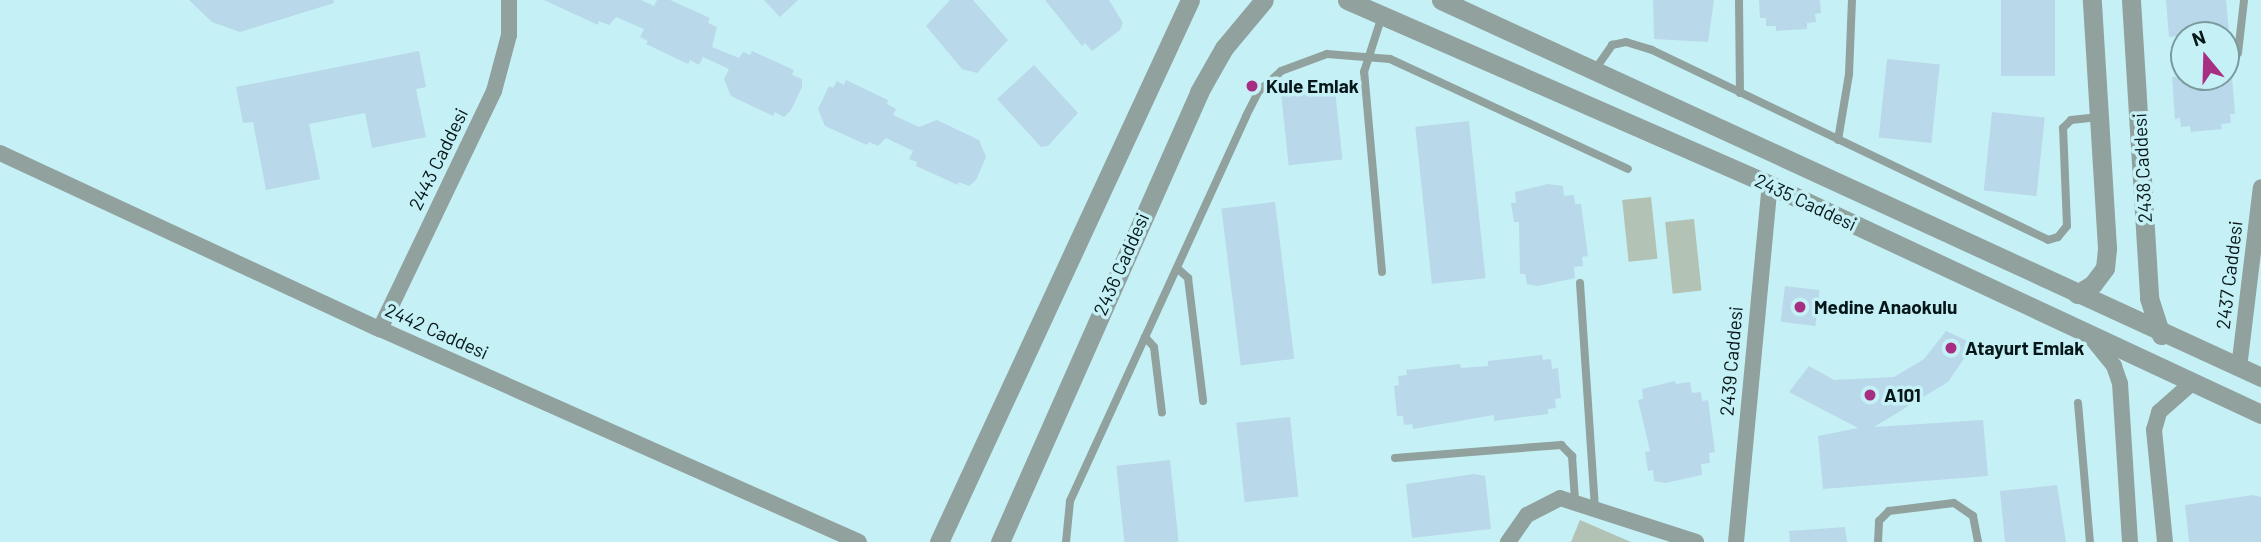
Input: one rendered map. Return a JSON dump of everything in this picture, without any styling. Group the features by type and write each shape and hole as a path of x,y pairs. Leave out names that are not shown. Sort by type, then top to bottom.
{"street":[{"name":"2443 Caddesi","path":"380,329 494,91 509,34 509,0"},
{"path":"939,542 1191,0"},
{"name":"2436 Caddesi","path":"1000,542 1199,92 1224,48 1264,0"},
{"name":"2435 Caddesi","path":"1347,0 1383,13 1770,185 2261,414"},
{"name":"2435 Caddesi","path":"1441,0 2161,335 2261,377"},
{"name":"2438 Caddesi","path":"2077,294 2094,284 2105,268 2092,0"},
{"name":"2438 Caddesi","path":"2131,0 2149,298 2161,335"},
{"name":"2442 Caddesi","path":"0,153 380,329 859,542"},
{"name":"2439 Caddesi","path":"1736,542 1770,185"},
{"name":"2437 Caddesi","path":"2239,368 2261,187"},
{"path":"2087,333 2114,366 2120,383 2130,542"},
{"path":"2165,542 2154,430 2159,412 2193,382"},
{"path":"1508,542 1527,515 1545,502 1574,500 1696,542"}],"lane":[{"path":"1740,0 1740,93"},
{"path":"1838,140 1849,74 1852,0"},
{"path":"2240,35 2244,0"},
{"path":"1382,272 1364,72 1383,13"},
{"path":"1594,71 1607,47 1626,42 1740,93 2048,240 2058,237 2067,226 2063,128 2071,120 2099,117"},
{"path":"1066,542 1070,501 1258,92 1281,71 1303,60 1340,53 1368,54 1390,59 1628,169"},
{"path":"1177,268 1188,278 1203,401"},
{"path":"1580,283 1595,508"},
{"path":"1145,337 1154,347 1162,413"},
{"path":"2078,403 2090,542"},
{"path":"1395,458 1561,444 1572,456 1574,500"},
{"path":"1878,542 1879,521 1889,511 1954,503 1973,516 1978,542"}],"green space":[{"path":"1651,197 1657,259 1629,262 1622,200"},
{"path":"1694,219 1702,291 1673,294 1665,222"},
{"path":"1580,520 1631,542 1571,542"}],"building":[{"path":"189,0 333,0 334,3 240,32 212,22"},
{"path":"544,0 641,0 654,6 657,0 670,0 710,18 708,23 717,27 712,47 739,58 743,52 750,55 752,51 794,70 792,75 802,79 802,87 791,110 784,117 775,112 773,116 731,96 724,79 729,69 703,57 699,65 690,60 688,64 646,44 648,41 640,37 644,29 616,17 609,25 599,21 598,25"},
{"path":"764,0 798,0 780,17"},
{"path":"950,0 973,0 1008,40 977,73 962,69 926,26"},
{"path":"1045,0 1109,0 1123,23 1120,30 1092,51 1085,43 1082,46"},
{"path":"1653,0 1714,0 1708,42 1654,39"},
{"path":"1759,0 1820,0 1821,13 1815,14 1816,22 1807,23 1807,29 1776,31 1776,26 1766,26 1766,18 1760,18"},
{"path":"2001,0 2055,0 2055,76 2001,76"},
{"path":"2166,0 2226,0 2228,21 2170,21 2169,37"},
{"path":"419,51 426,87 416,89 426,137 372,148 365,113 309,124 320,179 266,190 253,122 243,123 236,87"},
{"path":"1887,59 1940,65 1931,143 1879,138"},
{"path":"1034,65 1078,113 1048,146 1041,147 997,99"},
{"path":"846,80 888,100 887,104 896,109 893,115 919,127 937,120 979,140 986,157 976,180 969,186 959,182 958,185 916,166 917,162 909,159 913,151 886,138 878,146 869,142 867,145 825,126 818,109 829,86 833,88 837,81 844,85"},
{"path":"1334,80 1342,160 1289,165 1280,86"},
{"path":"2173,91 2233,91 2235,114 2230,114 2231,123 2221,124 2222,129 2191,132 2190,126 2181,127 2180,118 2175,119"},
{"path":"1992,112 2045,118 2036,196 1984,191"},
{"path":"1469,121 1486,278 1432,284 1415,127"},
{"path":"1548,184 1563,186 1564,196 1574,195 1575,204 1581,204 1588,256 1582,257 1583,266 1574,267 1575,278 1538,286 1527,284 1525,274 1520,274 1519,222 1514,222 1511,203 1516,203 1515,192"},
{"path":"1275,202 1294,359 1241,365 1221,209"},
{"path":"1785,286 1820,290 1815,326 1781,322"},
{"path":"1946,331 1974,344 1948,382 1874,427 1983,420 1988,476 1823,489 1818,436 1858,428 1789,392 1809,366 1834,380 1894,377 1924,359"},
{"path":"1542,355 1543,360 1551,359 1552,369 1558,368 1561,398 1555,399 1556,408 1548,409 1548,414 1494,421 1494,415 1413,429 1412,424 1404,425 1403,416 1397,416 1394,386 1399,385 1398,376 1407,375 1406,370 1460,364 1461,368 1488,366 1488,361"},
{"path":"1675,381 1676,384 1690,382 1692,393 1701,392 1702,401 1708,400 1715,452 1709,453 1710,463 1701,464 1702,475 1665,483 1654,481 1653,470 1648,471 1645,452 1650,451 1638,400 1643,399 1642,389"},
{"path":"1290,417 1298,497 1245,502 1236,423"},
{"path":"1170,460 1179,542 1124,542 1116,466"},
{"path":"1474,474 1485,476 1491,529 1412,538 1406,484"},
{"path":"2057,485 2066,542 2005,542 2000,491"},
{"path":"2253,495 2261,497 2261,542 2189,542 2185,505"},
{"path":"1845,527 1847,542 1790,542 1789,531"}],"place":[{"name":"Kule Emlak","path":"1252,86"},
{"name":"Medine Anaokulu","path":"1800,307"},
{"name":"Atayurt Emlak","path":"1951,348"},
{"name":"A101","path":"1870,395"}]}
